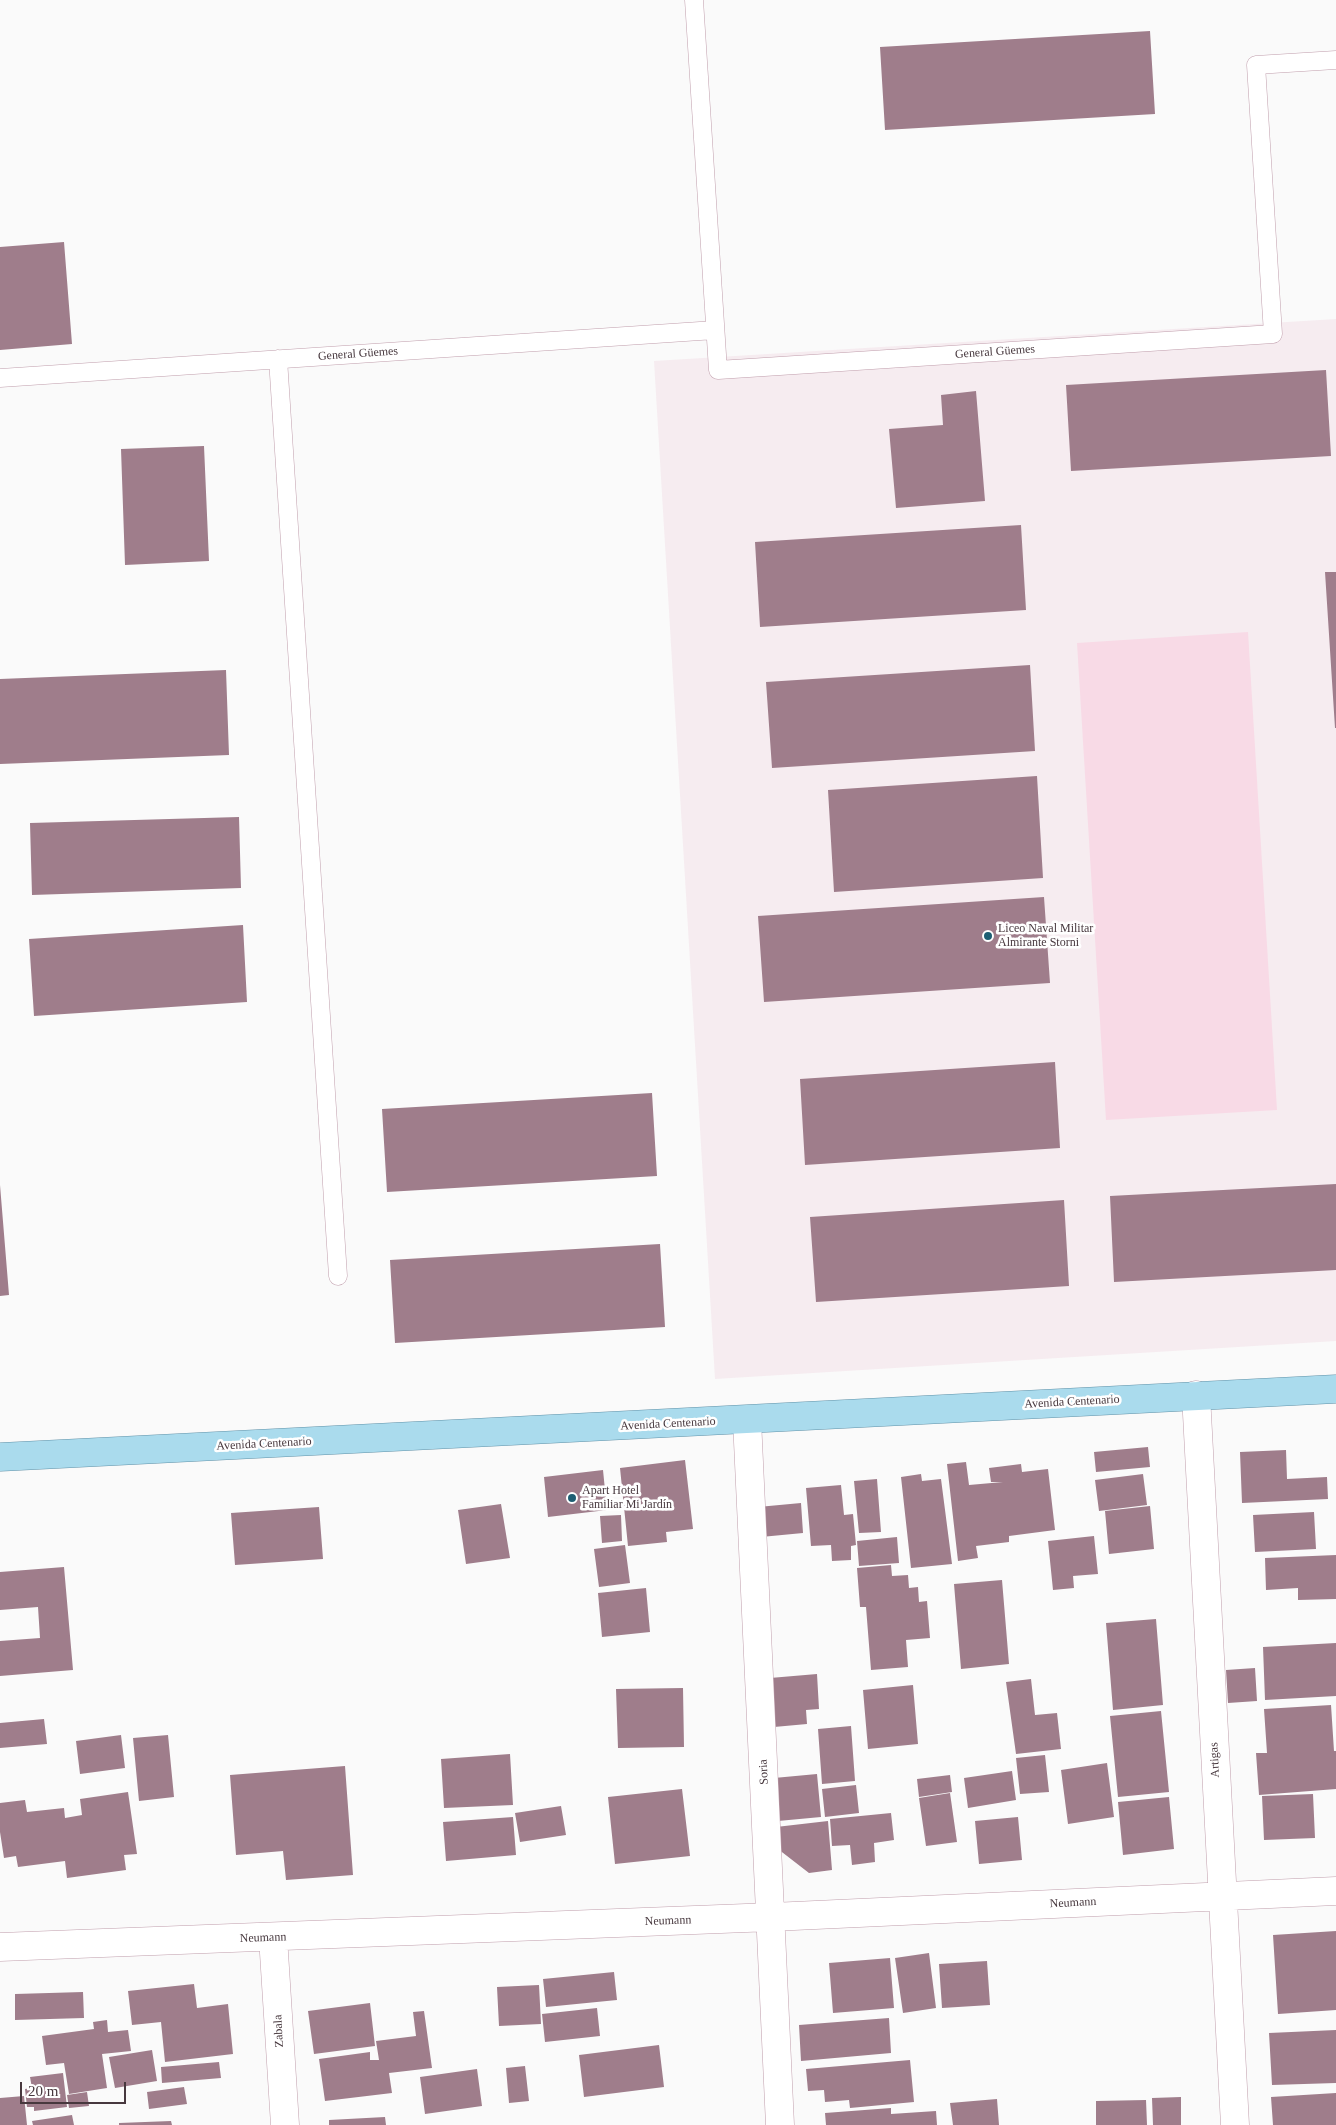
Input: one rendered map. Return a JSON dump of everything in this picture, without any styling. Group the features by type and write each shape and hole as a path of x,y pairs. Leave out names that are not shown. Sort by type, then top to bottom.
{"main road":[{"name":"Avenida Centenario","path":"0,1458 1336,1388"}],"street":[{"name":"Artigas","path":"1196,1395 1235,2125"},
{"name":"Soria","path":"747,1420 772,1917 780,2125"},
{"name":"Neumann","path":"0,1947 772,1917 1336,1891"},
{"name":"Zabala","path":"273,1937 284,2125"}],"lane":[{"path":"694,0 715,330"},
{"name":"General Güemes","path":"0,378 715,330 718,370 1273,334 1256,65 1336,60"},
{"path":"278,359 338,1276"}],"shaded area":[{"path":"1336,319 1336,1341 715,1379 654,361"},
{"path":"1248,632 1277,1110 1106,1120 1077,643"}],"building":[{"path":"1150,31 1155,114 885,130 880,47"},
{"path":"64,242 72,344 0,350 0,247"},
{"path":"1326,370 1331,456 1071,471 1066,385"},
{"path":"976,391 985,501 896,508 889,429 943,425 941,395"},
{"path":"204,446 209,561 125,565 121,449"},
{"path":"1021,525 1026,610 760,627 755,542"},
{"path":"1325,572 1336,572 1336,728 1335,728"},
{"path":"1030,665 1035,751 772,768 766,682"},
{"path":"226,670 229,755 0,764 0,679"},
{"path":"1037,776 1043,878 834,892 828,790"},
{"path":"239,817 241,888 32,895 30,823"},
{"path":"1044,897 1050,983 764,1002 758,916"},
{"path":"243,925 247,1002 34,1016 29,939"},
{"path":"1055,1062 1060,1148 805,1165 800,1079"},
{"path":"652,1093 657,1176 387,1192 382,1109"},
{"path":"1336,1184 1336,1270 1114,1282 1110,1196"},
{"path":"0,1185 9,1295 0,1296"},
{"path":"1064,1200 1069,1286 816,1302 810,1217"},
{"path":"660,1244 665,1327 395,1343 390,1260"},
{"path":"1148,1447 1150,1467 1096,1472 1094,1452"},
{"path":"1286,1450 1287,1479 1327,1477 1328,1499 1242,1503 1240,1452"},
{"path":"685,1460 693,1529 666,1532 667,1542 628,1546 620,1468"},
{"path":"966,1462 969,1485 1003,1482 991,1482 989,1468 1021,1464 1022,1472 1048,1469 1055,1530 1009,1536 1009,1542 976,1546 978,1558 958,1561 947,1464"},
{"path":"603,1470 607,1510 548,1517 544,1477"},
{"path":"921,1474 922,1481 941,1479 952,1564 911,1568 901,1477"},
{"path":"1143,1474 1147,1505 1099,1511 1095,1480"},
{"path":"877,1479 881,1532 859,1533 854,1481"},
{"path":"841,1485 844,1515 853,1514 856,1545 851,1546 851,1560 832,1561 831,1545 811,1546 806,1488"},
{"path":"801,1503 803,1533 761,1537 758,1507"},
{"path":"501,1504 510,1558 466,1564 458,1510"},
{"path":"1150,1506 1154,1549 1109,1554 1105,1511"},
{"path":"319,1507 323,1559 235,1565 231,1513"},
{"path":"1314,1512 1316,1549 1255,1552 1253,1515"},
{"path":"621,1515 622,1541 602,1543 600,1516"},
{"path":"1094,1536 1098,1574 1073,1576 1074,1588 1053,1590 1048,1541"},
{"path":"897,1537 899,1563 859,1566 857,1541"},
{"path":"625,1545 630,1583 599,1587 594,1549"},
{"path":"1336,1555 1336,1599 1298,1600 1298,1588 1266,1590 1265,1558"},
{"path":"891,1565 892,1576 908,1575 909,1588 918,1587 919,1602 927,1601 930,1638 906,1640 908,1667 871,1670 866,1607 860,1607 857,1568"},
{"path":"64,1567 73,1670 0,1676 0,1641 40,1638 38,1607 0,1610 0,1572"},
{"path":"1002,1580 1009,1664 961,1669 954,1584"},
{"path":"646,1588 650,1632 602,1637 598,1593"},
{"path":"1156,1619 1163,1705 1113,1710 1106,1623"},
{"path":"1336,1643 1336,1696 1265,1700 1263,1647"},
{"path":"1255,1668 1257,1701 1228,1703 1226,1670"},
{"path":"817,1674 819,1709 806,1710 807,1724 774,1727 770,1678"},
{"path":"1031,1679 1035,1715 1057,1713 1061,1749 1016,1754 1006,1682"},
{"path":"913,1685 918,1744 868,1749 863,1690"},
{"path":"683,1688 684,1747 618,1748 616,1689"},
{"path":"1331,1705 1334,1751 1336,1751 1336,1789 1259,1795 1256,1753 1267,1753 1264,1709"},
{"path":"1161,1711 1169,1792 1118,1797 1110,1716"},
{"path":"44,1719 47,1744 0,1748 0,1723"},
{"path":"851,1726 855,1781 822,1784 818,1729"},
{"path":"121,1735 125,1768 80,1774 76,1741"},
{"path":"168,1735 174,1797 139,1801 133,1738"},
{"path":"510,1754 513,1805 444,1808 441,1759"},
{"path":"1045,1755 1049,1792 1020,1794 1016,1758"},
{"path":"1107,1763 1114,1817 1068,1824 1061,1770"},
{"path":"345,1766 353,1875 286,1880 283,1851 236,1855 230,1775"},
{"path":"1012,1771 1016,1800 968,1808 964,1778"},
{"path":"817,1774 821,1817 778,1821 774,1778"},
{"path":"950,1775 952,1792 919,1797 917,1779"},
{"path":"856,1785 859,1813 825,1817 822,1789"},
{"path":"682,1789 690,1856 615,1864 608,1797"},
{"path":"128,1792 137,1854 124,1855 126,1870 67,1878 65,1861 18,1867 16,1856 4,1858 0,1832 0,1803 25,1800 27,1812 64,1808 65,1818 82,1815 80,1799"},
{"path":"950,1793 957,1842 926,1846 919,1798"},
{"path":"1313,1794 1315,1838 1264,1840 1262,1796"},
{"path":"1169,1797 1174,1849 1123,1855 1118,1802"},
{"path":"561,1806 566,1835 520,1842 515,1813"},
{"path":"891,1813 894,1840 874,1843 875,1862 852,1865 850,1845 832,1846 830,1819"},
{"path":"513,1817 516,1855 446,1861 443,1822"},
{"path":"1018,1817 1022,1860 979,1864 975,1821"},
{"path":"828,1821 832,1870 809,1873 778,1849 776,1827"},
{"path":"1336,1931 1336,2010 1278,2014 1273,1935"},
{"path":"929,1953 936,2008 903,2013 895,1958"},
{"path":"890,1958 894,2008 833,2013 829,1963"},
{"path":"987,1961 990,2005 942,2008 939,1964"},
{"path":"614,1972 617,2000 546,2007 543,1979"},
{"path":"194,1984 197,2008 228,2004 233,2054 165,2062 161,2022 132,2025 128,1991"},
{"path":"539,1985 541,2024 499,2026 497,1987"},
{"path":"83,1992 84,2018 15,2020 15,1994"},
{"path":"370,2003 375,2046 314,2054 308,2011"},
{"path":"597,2008 600,2036 545,2042 542,2014"},
{"path":"424,2011 432,2068 389,2073 392,2093 325,2101 319,2059 370,2052 370,2060 379,2060 376,2041 416,2036 413,2012"},
{"path":"889,2018 891,2053 801,2061 799,2025"},
{"path":"107,2020 108,2032 128,2030 131,2051 102,2054 107,2088 69,2094 64,2063 46,2065 42,2036 94,2029 93,2022"},
{"path":"1336,2030 1336,2083 1272,2085 1269,2033"},
{"path":"659,2045 664,2087 584,2097 579,2055"},
{"path":"152,2050 157,2081 115,2088 109,2057"},
{"path":"910,2060 914,2102 850,2108 849,2100 825,2102 824,2090 808,2091 806,2069"},
{"path":"219,2062 221,2078 162,2083 161,2067"},
{"path":"525,2066 529,2101 509,2103 506,2068"},
{"path":"477,2069 482,2106 425,2114 420,2077"},
{"path":"63,2073 67,2107 34,2111 34,2107 27,2107 25,2089 32,2088 30,2077"},
{"path":"184,2087 187,2104 149,2109 147,2092"},
{"path":"87,2092 89,2106 69,2108 67,2095"},
{"path":"1336,2093 1336,2125 1273,2125 1271,2097"},
{"path":"24,2096 27,2125 0,2125 0,2098"},
{"path":"1181,2097 1181,2125 1153,2125 1152,2098"},
{"path":"997,2099 999,2125 953,2125 950,2103"},
{"path":"1146,2100 1147,2125 1096,2125 1096,2101"},
{"path":"891,2108 891,2114 936,2111 937,2125 826,2125 825,2113"},
{"path":"72,2115 74,2125 33,2125 32,2121"},
{"path":"385,2117 386,2125 329,2125 329,2120"},
{"path":"171,2121 172,2125 119,2125 119,2123"}],"place":[{"name":"Liceo Naval Militar Almirante Storni","path":"988,936"},
{"name":"Apart Hotel Familiar Mi Jardín","path":"572,1498"}]}
